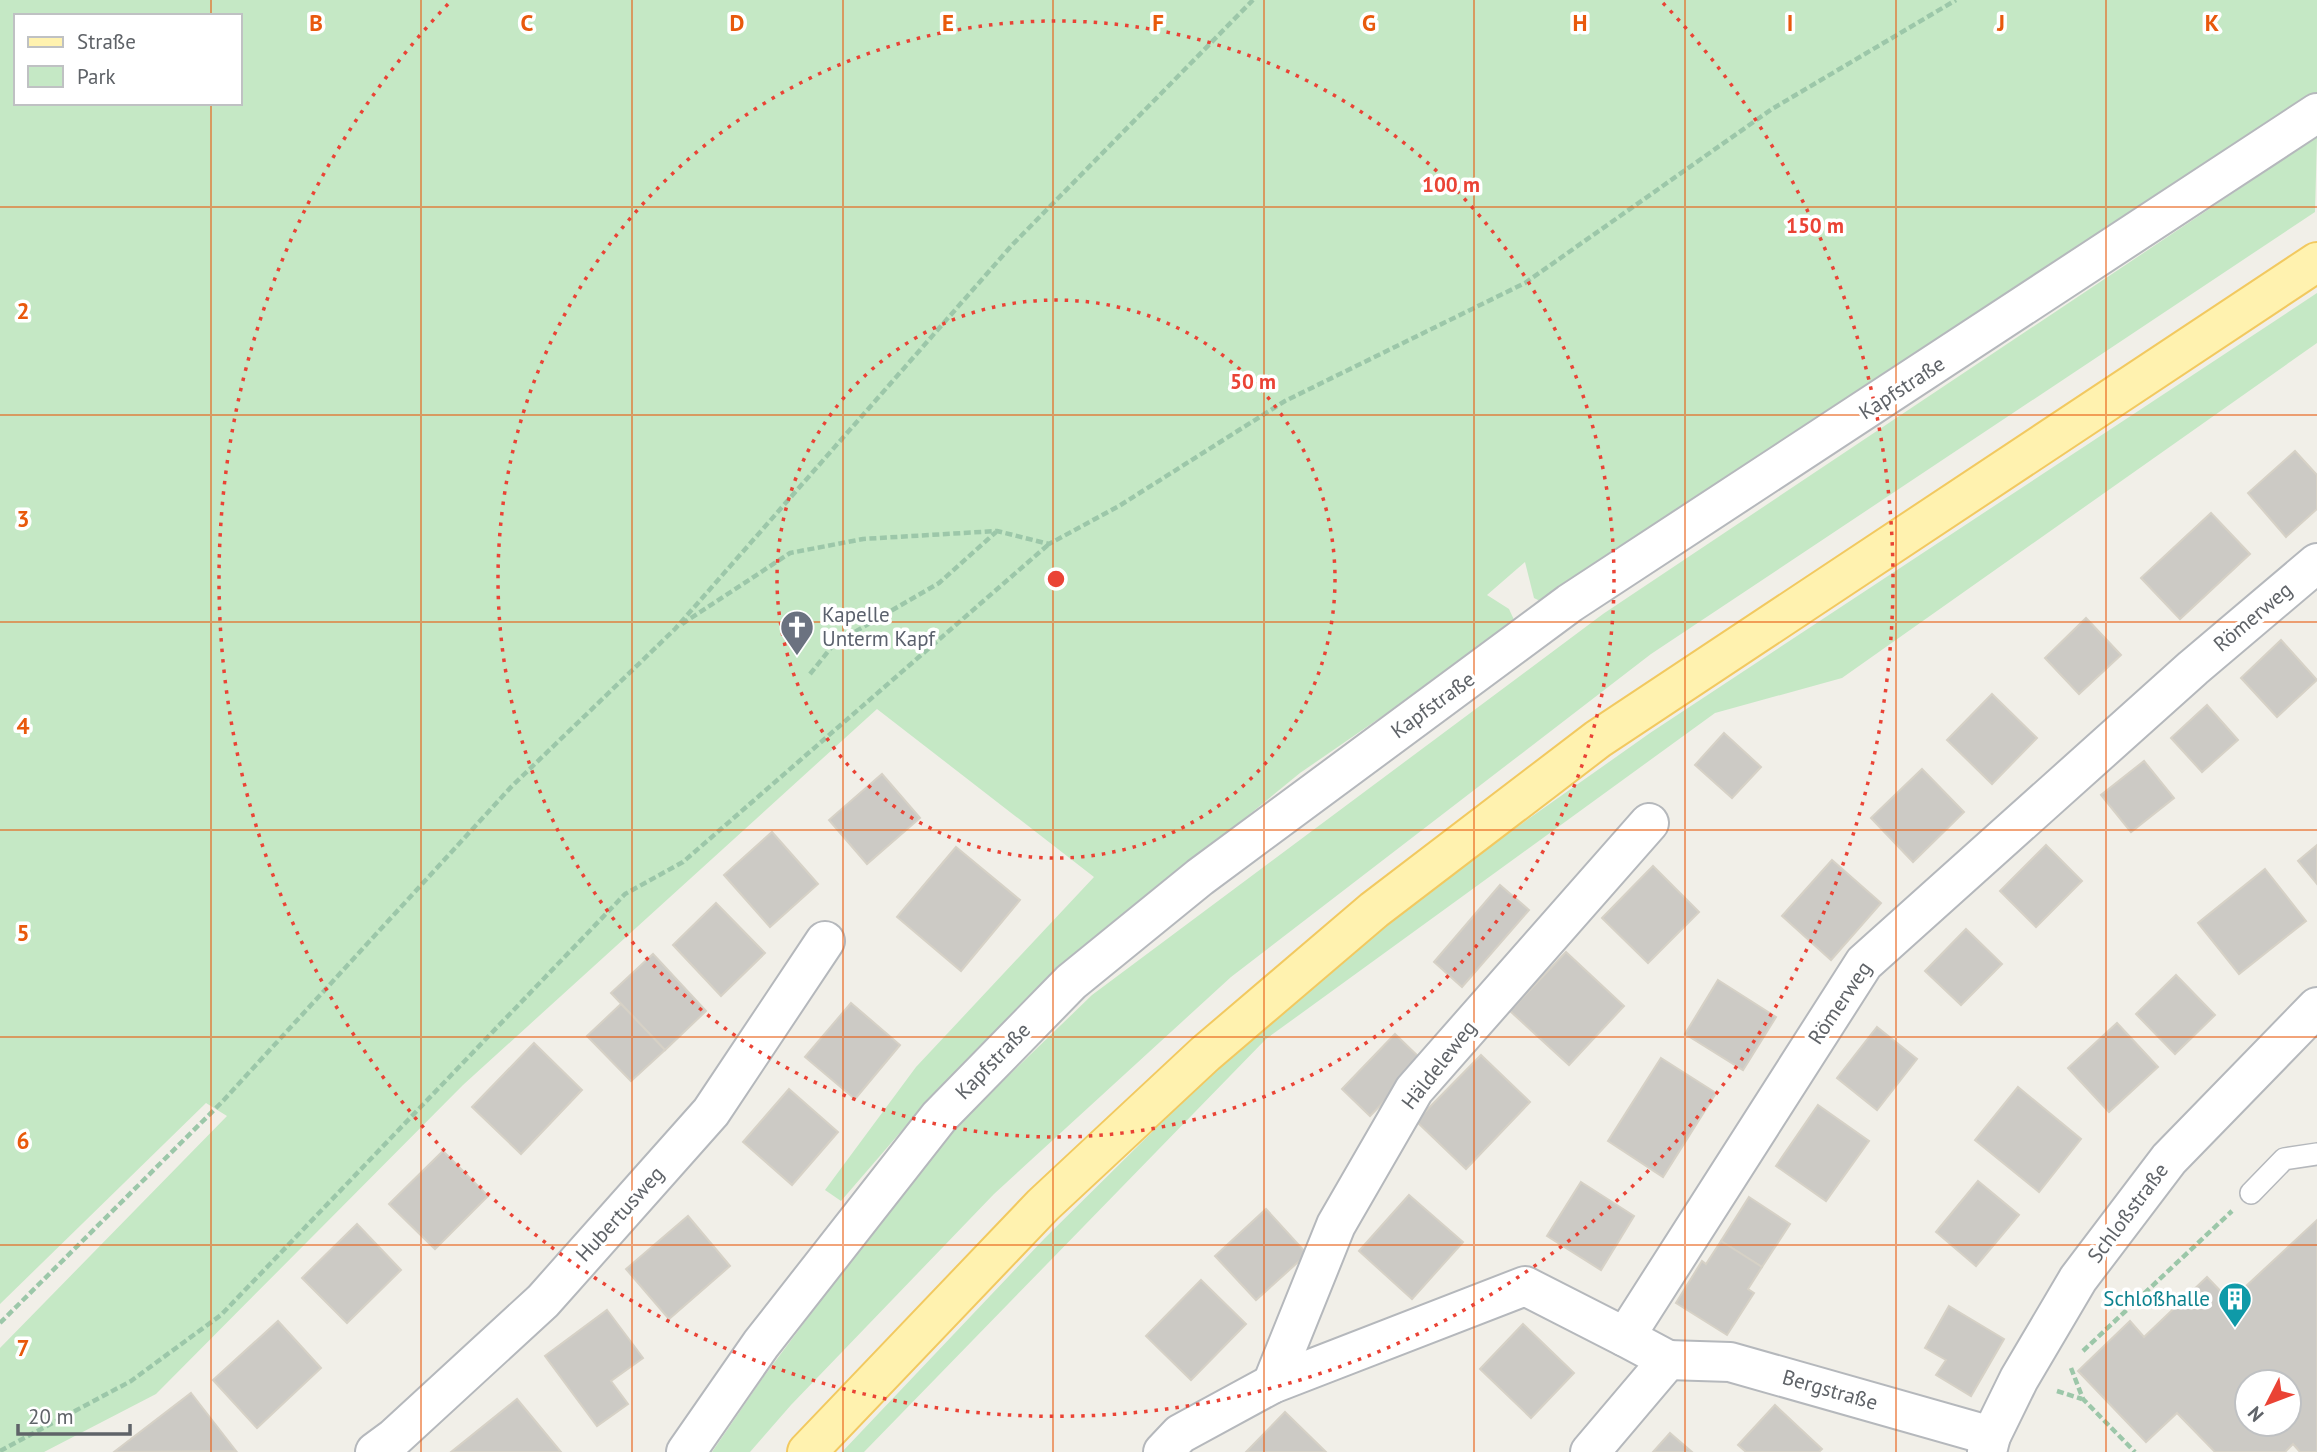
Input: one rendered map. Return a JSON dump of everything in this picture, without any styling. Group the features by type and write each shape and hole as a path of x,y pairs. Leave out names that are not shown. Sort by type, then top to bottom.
{"main road":[{"path":"807,1452 1043,1205 1205,1055 1374,911 1598,739 2317,262"}],"street":[{"name":"Kapfstraße","path":"687,1452 761,1344 939,1117 1071,982 1200,877 1570,603 2317,113"},
{"name":"Römerweg","path":"1625,1337 1864,963 2193,668 2317,563"},
{"name":"Häldeleweg","path":"1272,1384 1336,1226 1414,1090 1649,823"},
{"name":"Hubertusweg","path":"375,1452 394,1438 543,1301 711,1112 825,941"},
{"name":"Schloßstraße","path":"1989,1444 2019,1379 2078,1279 2169,1159 2317,1007"},
{"path":"1163,1452 1180,1434 1272,1384 1525,1286 1668,1360 1590,1452"},
{"name":"Bergstraße","path":"1668,1360 1731,1362 1989,1444"}],"lane":[{"path":"2252,1193 2284,1159 2317,1154"}],"path":[{"path":"0,1323 222,1102 512,786 675,629 1013,244 1253,0"},
{"path":"0,1451 131,1381 221,1315 625,894 683,862 1049,544 1119,506 1285,401 1525,283 1772,109 1956,0"},
{"path":"675,629 790,552 863,539 997,531 1049,544"},
{"path":"810,674 834,644 939,583 997,531"},
{"path":"2079,1354 2252,1193"},
{"path":"2069,1364 2083,1399 2135,1452"}],"green space":[{"path":"0,0 2317,0 2317,92 1546,604 1534,598 1525,562 1487,595 1509,609 1516,624 1300,773 1054,974 917,1113 841,1201 825,1190 916,1067 1094,877 877,709 463,1085 156,1394 44,1452 0,1452 0,1348 227,1116 206,1103 0,1304"},
{"path":"2317,137 2315,212 1651,654 1231,977 994,1194 791,1405 750,1452 712,1452 762,1379 938,1144 1092,995 1603,614"},
{"path":"2317,293 2317,343 1842,678 1715,713 1266,1039 864,1452 842,1452 1045,1238 1246,1039 1404,907 1650,733"}],"building":[{"path":"2295,451 2317,475 2317,509 2286,537 2248,493"},
{"path":"2211,513 2250,554 2180,619 2141,578"},
{"path":"2086,618 2121,655 2079,694 2045,658"},
{"path":"2281,640 2317,680 2277,717 2241,678"},
{"path":"1992,694 2037,738 1992,784 1947,740"},
{"path":"2207,705 2238,740 2202,772 2171,738"},
{"path":"1724,733 1761,767 1732,798 1695,765"},
{"path":"2144,761 2174,798 2131,832 2101,795"},
{"path":"1922,769 1964,812 1913,862 1871,818"},
{"path":"882,774 920,818 867,864 829,820"},
{"path":"772,832 818,884 770,927 724,875"},
{"path":"2046,845 2082,881 2036,927 2000,891"},
{"path":"2317,845 2317,884 2298,861"},
{"path":"956,847 1020,900 961,971 897,917"},
{"path":"1832,860 1881,903 1831,960 1782,916"},
{"path":"1653,866 1699,912 1648,963 1602,918"},
{"path":"2265,869 2306,921 2239,974 2198,923"},
{"path":"1500,885 1529,910 1462,987 1434,962"},
{"path":"716,903 765,953 721,996 673,945"},
{"path":"1966,929 2002,964 1961,1005 1925,971"},
{"path":"1566,952 1624,1006 1569,1065 1510,1011"},
{"path":"653,954 706,1011 665,1050 611,993"},
{"path":"2176,975 2215,1015 2175,1054 2136,1014"},
{"path":"1718,980 1776,1017 1743,1070 1685,1034"},
{"path":"851,1003 900,1045 855,1099 805,1057"},
{"path":"621,1004 665,1050 631,1081 587,1036"},
{"path":"2117,1023 2158,1067 2109,1112 2068,1068"},
{"path":"1877,1027 1917,1059 1877,1110 1837,1078"},
{"path":"1395,1034 1423,1061 1370,1116 1342,1089"},
{"path":"534,1043 582,1090 521,1154 472,1107"},
{"path":"1481,1055 1530,1102 1466,1169 1416,1121"},
{"path":"1661,1058 1716,1093 1663,1177 1608,1141"},
{"path":"2018,1087 2081,1139 2039,1192 1975,1140"},
{"path":"789,1089 838,1132 792,1185 743,1142"},
{"path":"1818,1105 1869,1141 1826,1201 1776,1166"},
{"path":"443,1151 488,1196 435,1249 389,1204"},
{"path":"1978,1181 2019,1215 1976,1266 1936,1232"},
{"path":"1581,1182 1634,1216 1601,1270 1547,1236"},
{"path":"1409,1195 1463,1242 1412,1299 1359,1251"},
{"path":"1749,1197 1790,1224 1762,1267 1721,1241"},
{"path":"1266,1209 1307,1254 1256,1300 1215,1256"},
{"path":"688,1216 730,1266 669,1319 626,1269"},
{"name":"Schloßhalle","path":"2317,1220 2317,1452 2300,1452 2293,1444 2285,1452 2215,1452 2177,1413 2146,1442 2078,1371 2130,1321 2144,1337 2207,1277 2230,1301"},
{"path":"357,1224 401,1270 347,1323 302,1278"},
{"path":"1721,1241 1762,1267 1748,1289 1754,1293 1727,1335 1676,1303 1702,1261 1706,1264"},
{"path":"1201,1280 1246,1324 1191,1380 1146,1336"},
{"path":"1949,1306 2004,1339 1971,1396 1936,1375 1946,1360 1925,1348"},
{"path":"607,1310 643,1358 611,1381 628,1404 597,1426 545,1356"},
{"path":"278,1321 321,1368 257,1428 213,1380"},
{"path":"1523,1324 1574,1373 1531,1418 1480,1369"},
{"path":"191,1393 236,1451 114,1452"},
{"path":"517,1399 561,1452 451,1452"},
{"path":"1775,1405 1822,1449 1819,1452 1746,1452 1738,1445"},
{"path":"1285,1412 1326,1452 1246,1452"},
{"path":"1670,1433 1692,1452 1653,1452"}],"place":[{"name":"Kapelle Unterm Kapf","path":"797,657"},
{"name":"Schloßhalle","path":"2235,1329"}]}
